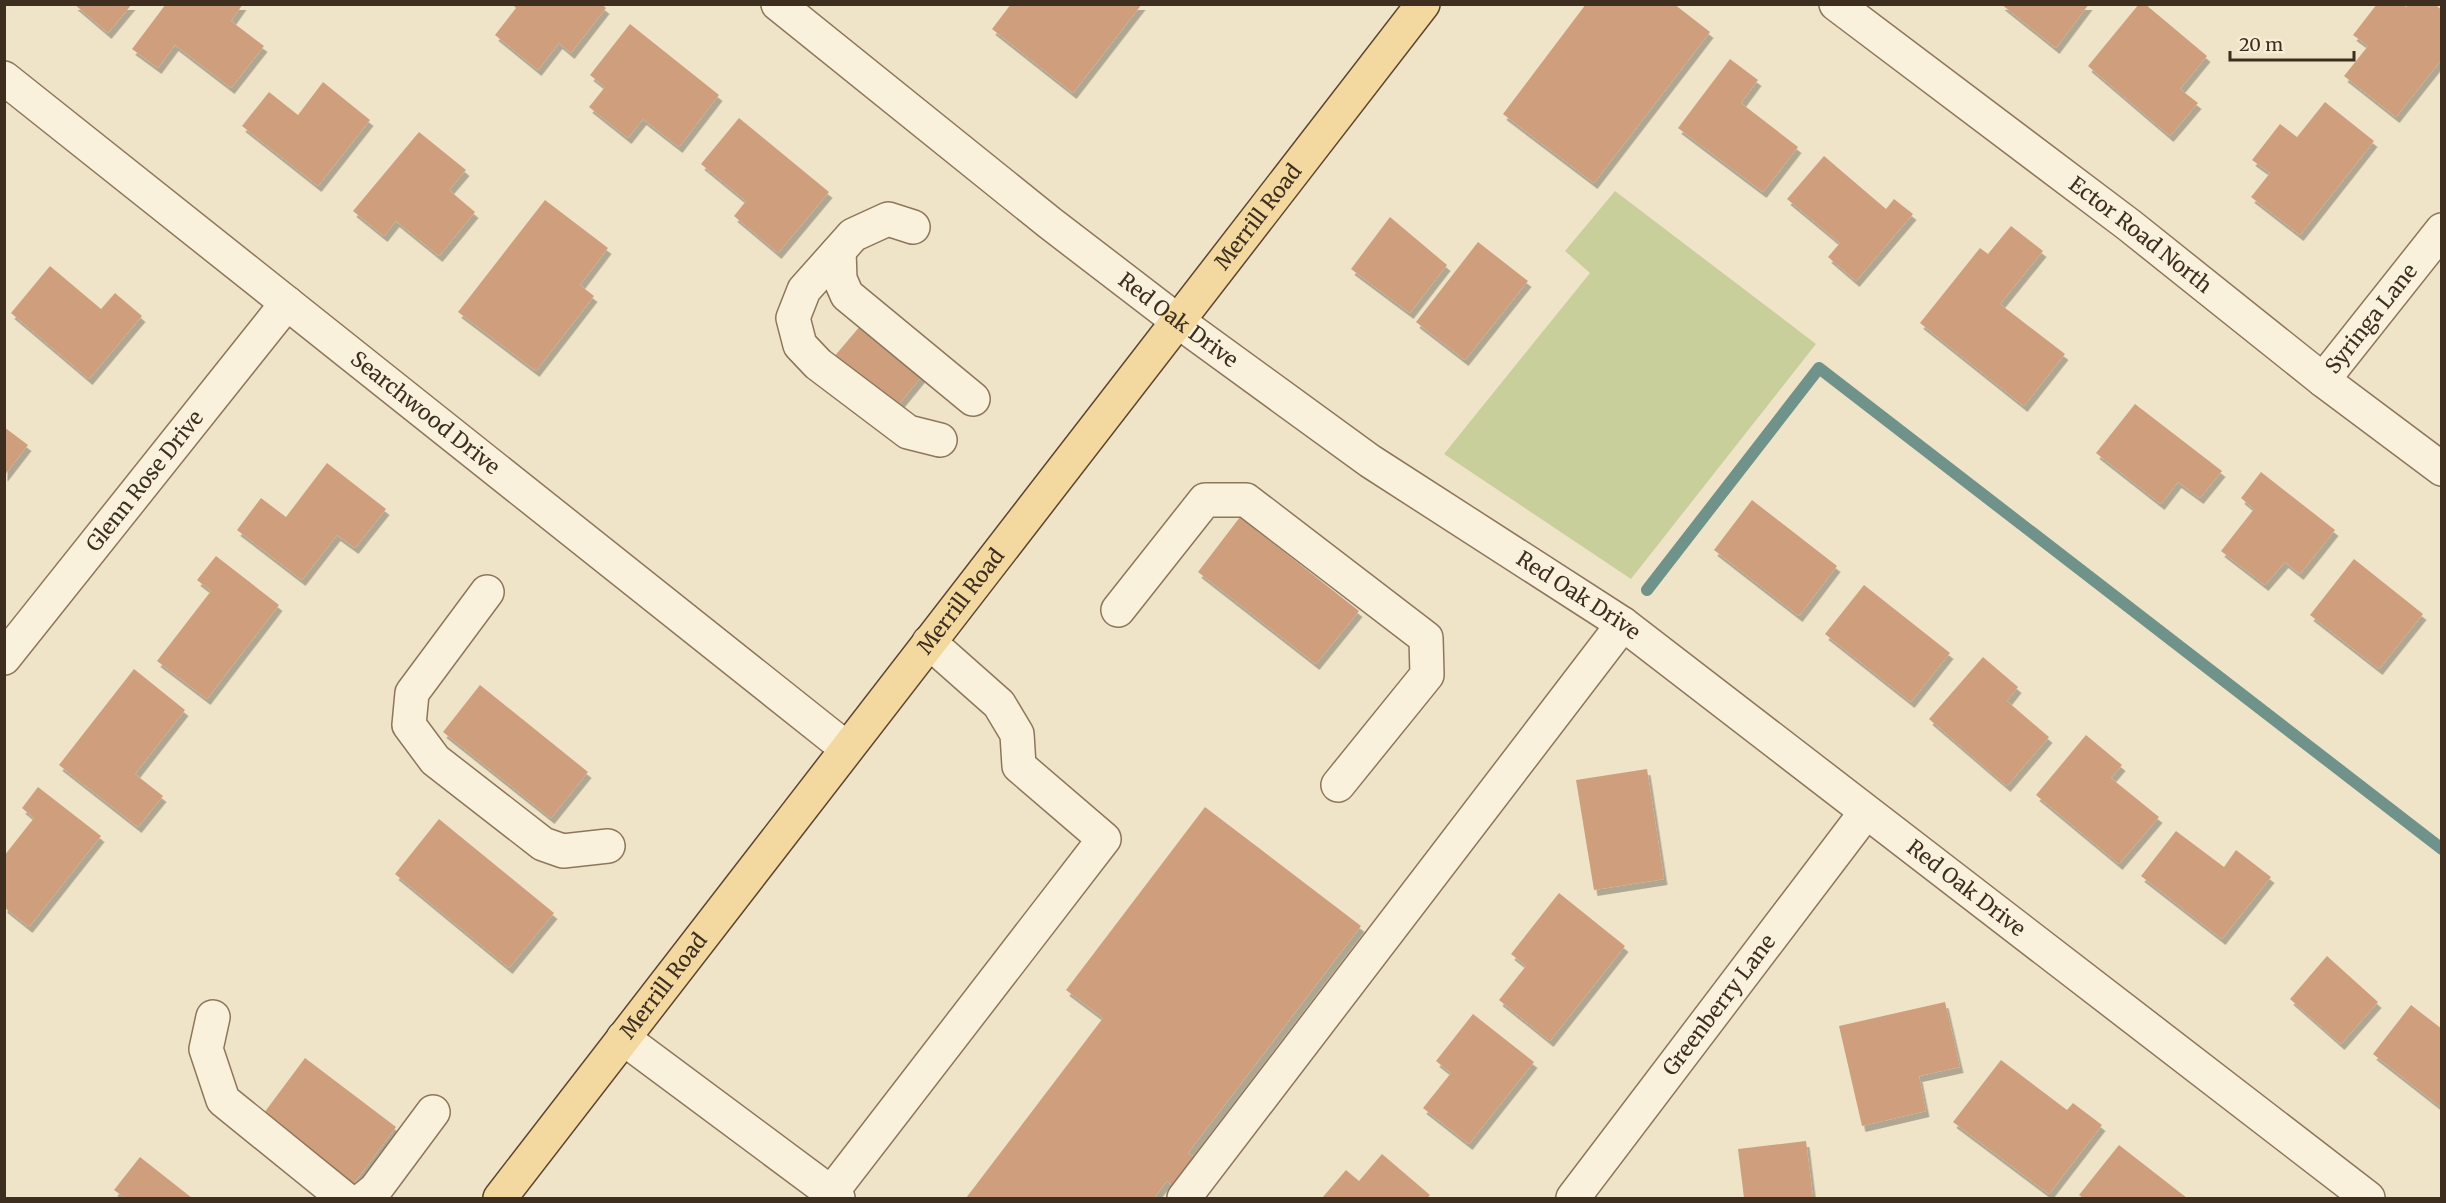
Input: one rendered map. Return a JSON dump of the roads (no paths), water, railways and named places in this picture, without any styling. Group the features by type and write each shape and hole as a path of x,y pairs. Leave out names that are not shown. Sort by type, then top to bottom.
{"main road":[{"name":"Merrill Road","path":"500,1198 1423,4"}],"street":[{"name":"Red Oak Drive","path":"778,4 1041,216 1179,322 1370,461 1623,624 2368,1198"},
{"name":"Ector Road North","path":"1836,4 2129,225 2323,380 2442,469"},
{"name":"Searchwood Drive","path":"4,78 846,748"},
{"path":"914,227 888,219 853,236 804,290 792,318 800,345 818,364 908,432 940,440"},
{"name":"Syringa Lane","path":"2323,380 2442,230"},
{"path":"839,251 840,279 847,295 973,399"},
{"name":"Glenn Rose Drive","path":"4,658 287,303"},
{"path":"1118,610 1205,500 1246,500 1426,638 1427,675 1338,784"},
{"path":"487,592 412,693 409,725 435,760 543,844 562,851 608,846"},
{"path":"1184,1198 1623,624"},
{"path":"623,1038 835,1196 1104,839 1019,766 1017,734 999,704 929,642"},
{"name":"Greenberry Lane","path":"1573,1198 1866,812"},
{"path":"213,1017 206,1049 223,1100 344,1198"},
{"path":"365,1198 375,1190 433,1112"}],"waterway":[{"path":"1647,590 1819,368 2442,849"}]}
